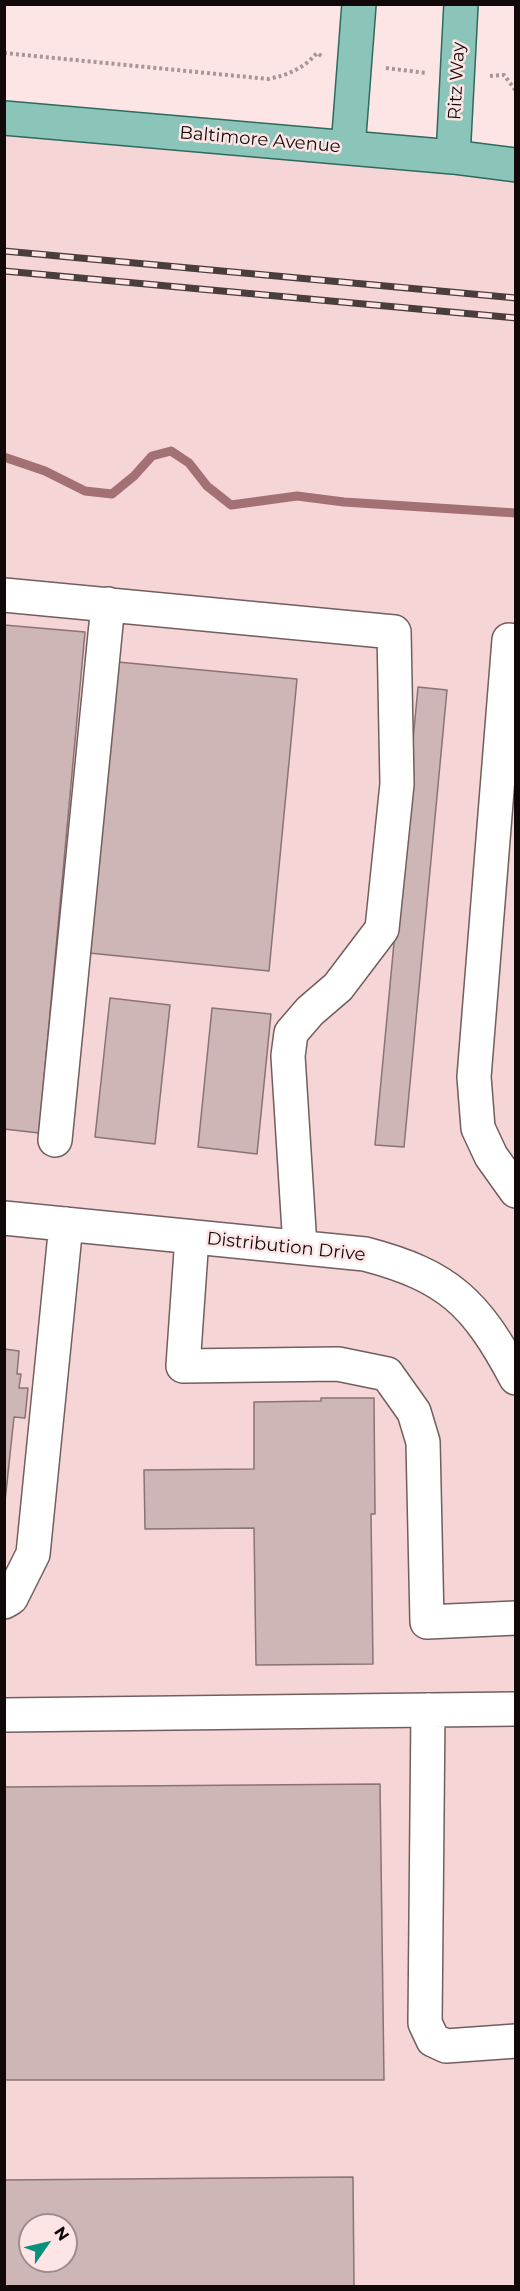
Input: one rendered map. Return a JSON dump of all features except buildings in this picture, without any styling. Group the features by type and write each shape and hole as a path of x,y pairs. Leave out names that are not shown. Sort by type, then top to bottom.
{"main road":[{"path":"348,147 359,4"},
{"name":"Ritz Way","path":"453,157 460,4"},
{"name":"Baltimore Avenue","path":"4,118 348,147 516,165"}],"street":[{"path":"4,595 394,632 397,784 382,929 338,987 310,1011 291,1033 288,1056 300,1247"},
{"path":"55,1140 108,604"},
{"path":"516,641 509,640 474,1077 478,1128 491,1156 516,1191"},
{"name":"Distribution Drive","path":"4,1218 365,1254 400,1264 432,1279 472,1308 511,1360"},
{"path":"4,1602 11,1598 33,1554 66,1224"},
{"path":"192,1237 183,1366 338,1364 387,1374 414,1412 423,1442 427,1622 516,1618"},
{"path":"4,1715 516,1709"},
{"path":"428,1710 425,2023 433,2040 446,2046 516,2041"}],"path":[{"path":"4,53 268,79 288,75 308,64 317,54 335,64 354,64 457,77 504,75 516,91"}],"shaded area":[{"path":"4,126 515,170 515,2286 5,2286"}],"waterway":[{"path":"4,457 45,471 85,491 112,494 134,476 152,456 171,451 189,463 207,486 231,505 297,496 344,502 516,513"}],"railway":[{"path":"4,251 516,298"},
{"path":"4,271 516,318"}]}
